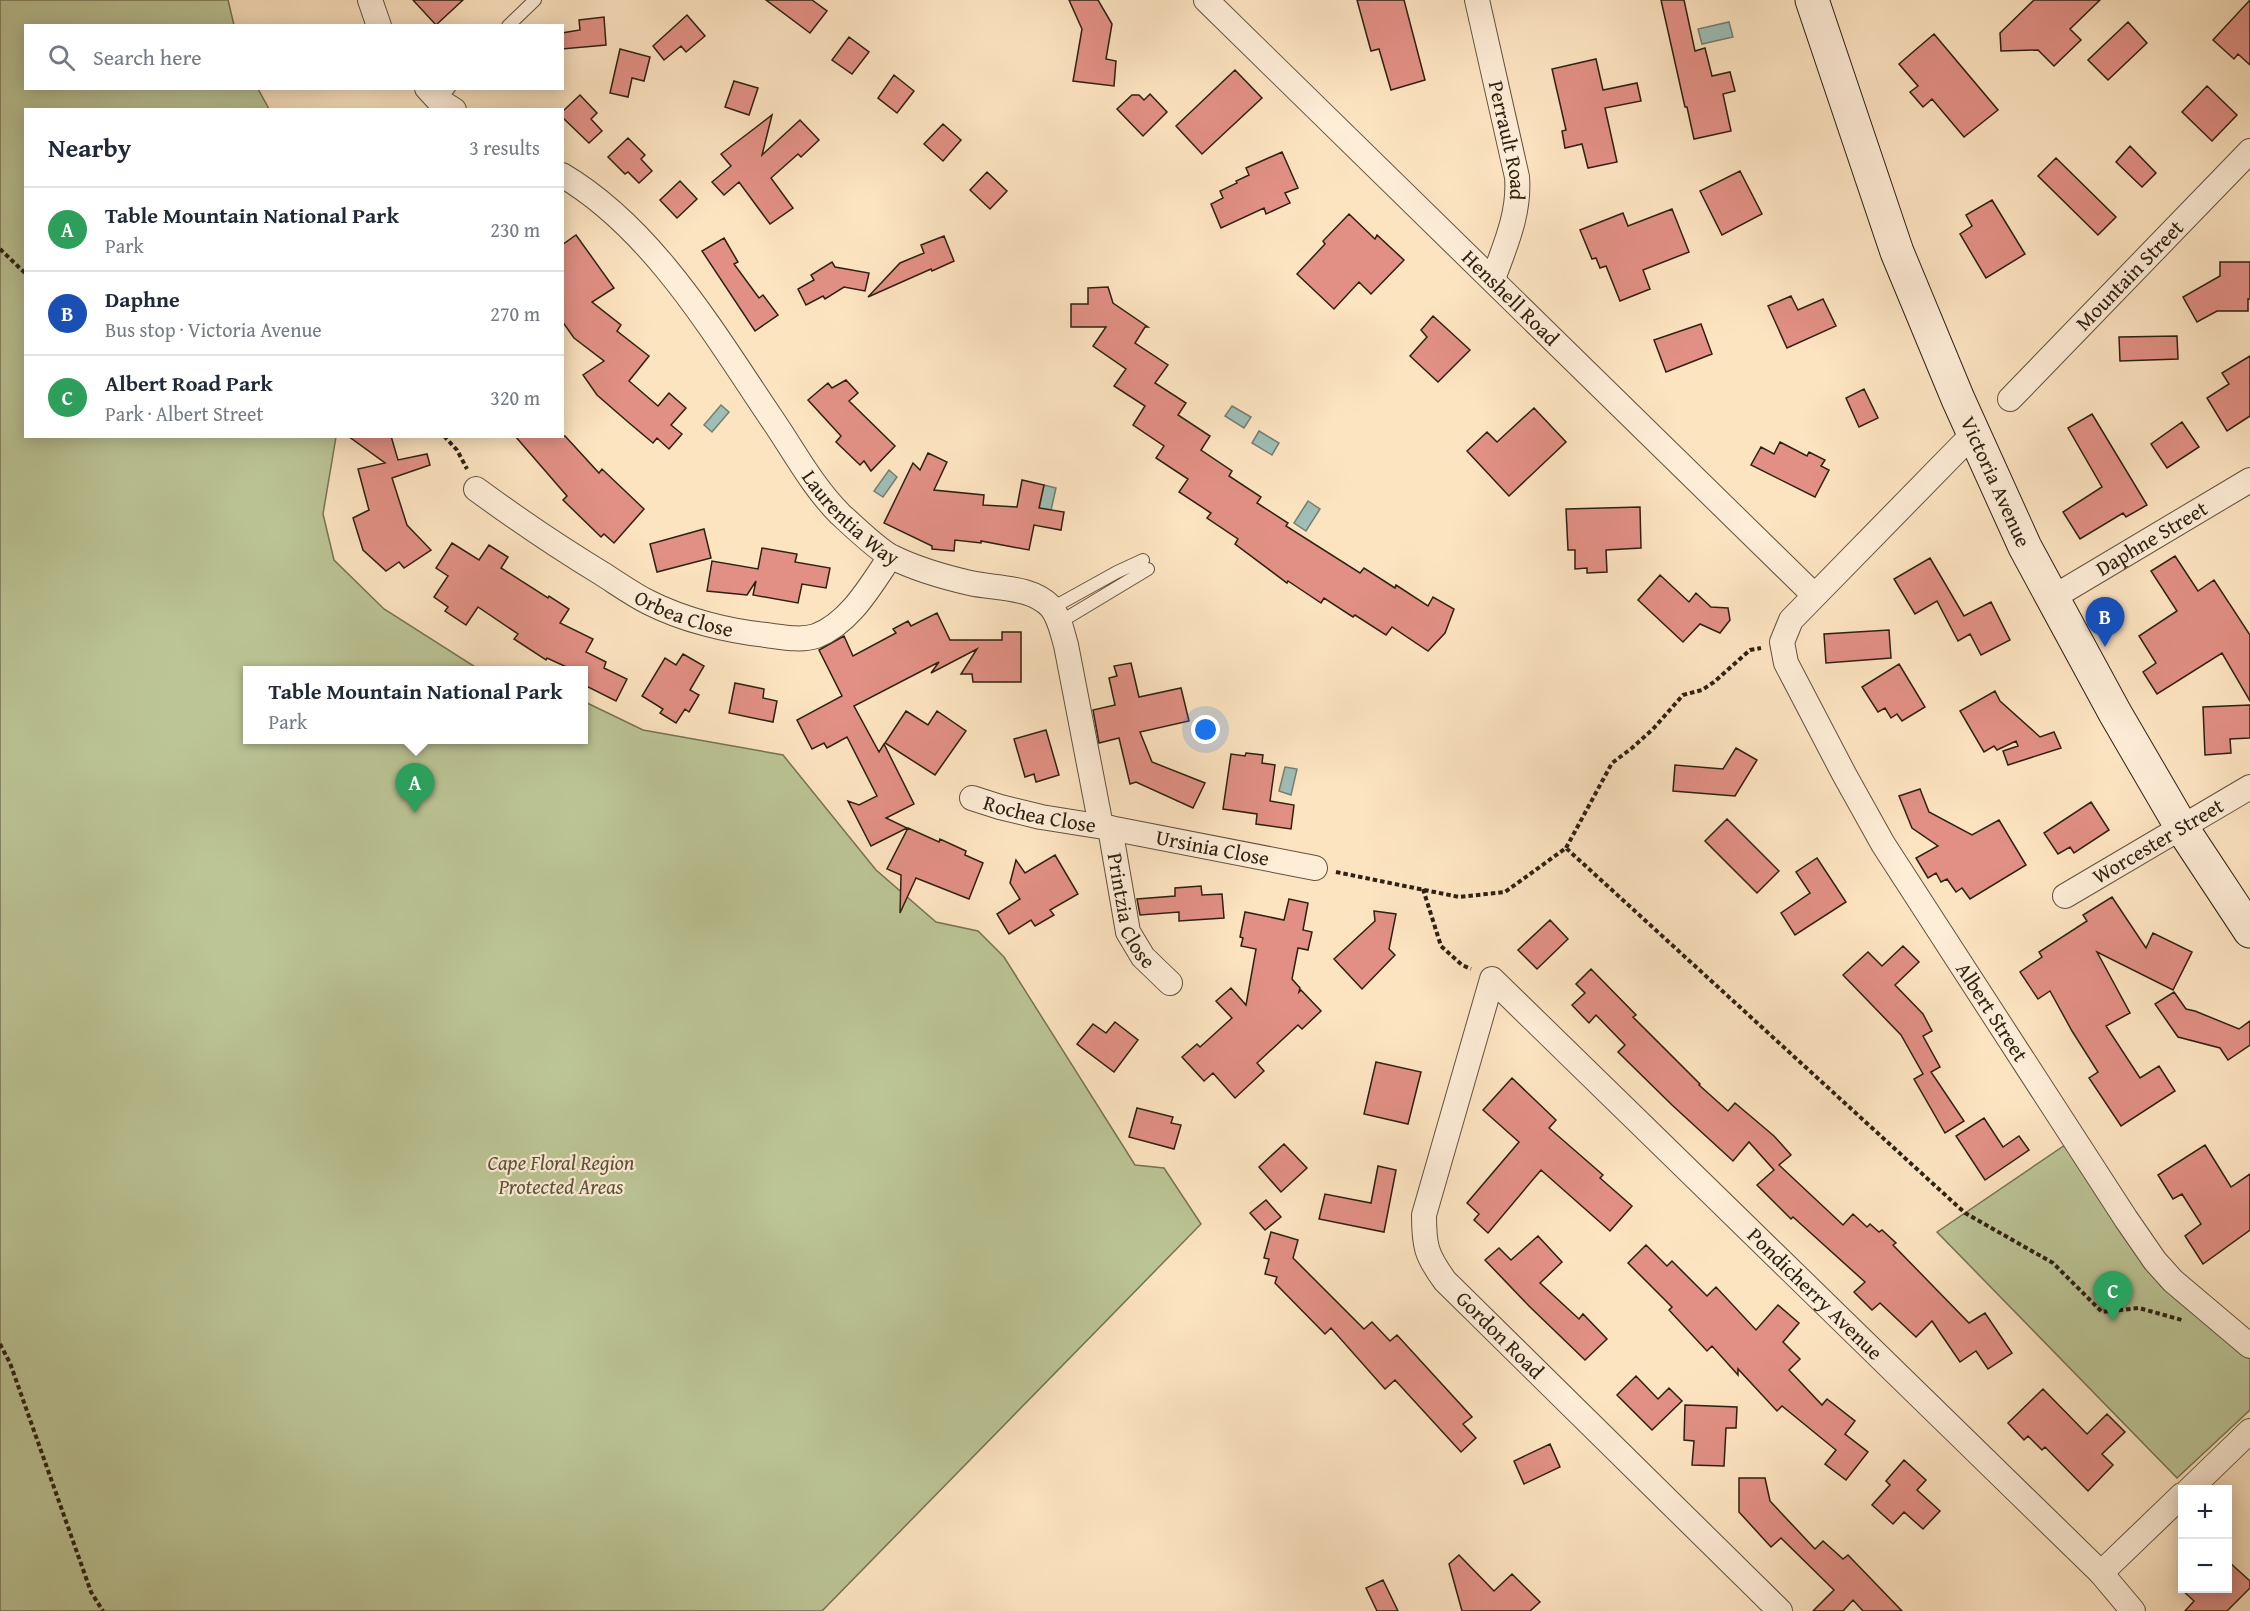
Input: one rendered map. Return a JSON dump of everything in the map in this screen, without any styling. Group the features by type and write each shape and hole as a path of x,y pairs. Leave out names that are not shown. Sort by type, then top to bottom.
{"street":[{"path":"370,0 378,24"},
{"name":"Henshell Road","path":"1206,0 1814,595"},
{"name":"Perrault Road","path":"1477,0 1518,189 1515,212 1493,279"},
{"name":"Victoria Avenue","path":"1812,0 1897,252 1973,434 2025,547 2115,713 2182,828 2250,931"},
{"name":"Mountain Street","path":"2010,399 2250,152"},
{"name":"Laurentia Way","path":"564,175 611,209 642,239 696,310 823,495 840,514 891,557 943,576 1024,591 1035,596 1056,615"},
{"path":"1782,642 1791,620 1973,434"},
{"name":"Daphne Street","path":"2052,598 2250,480"},
{"name":"Orbea Close","path":"476,489 526,526 649,603 705,623 744,633 798,638 814,637 824,632 839,622 865,594 891,557"},
{"path":"1056,615 1105,827"},
{"name":"Albert Street","path":"1782,642 1786,663 1883,844 2126,1219 2155,1261 2173,1281 2250,1346"},
{"name":"Worcester Street","path":"2066,896 2250,787"},
{"name":"Rochea Close","path":"972,798 1041,817 1105,827"},
{"name":"Ursinia Close","path":"1105,827 1315,868"},
{"name":"Printzia Close","path":"1105,827 1128,932 1143,957 1170,983"},
{"name":"Pondicherry Avenue","path":"1492,979 2101,1573 2133,1611"},
{"name":"Gordon Road","path":"1492,979 1424,1215 1424,1240 1430,1261 1445,1281 1780,1611"},
{"path":"2194,1485 2250,1431"},
{"path":"2101,1573 2178,1499"}],"lane":[{"path":"510,24 534,0"},
{"path":"1056,615 1117,572 1146,564"}],"path":[{"path":"0,249 24,271"},
{"path":"446,438 457,450 476,489"},
{"path":"1315,868 1459,897 1505,892 1566,848 1612,763 1653,729 1683,695 1702,690 1714,682 1750,650 1782,642"},
{"path":"1566,848 1965,1212 2053,1263 2102,1312 2139,1308 2184,1321"},
{"path":"1423,889 1441,946 1462,965 1492,979"},
{"path":"0,1344 10,1363 91,1592 103,1611"}],"green space":[{"name":"Cape Floral Region Protected Areas","path":"0,0 228,0 234,24 24,24 24,90 259,90 268,108 24,108 24,438 336,438 323,514 334,560 384,609 474,666 243,666 243,744 588,744 588,703 643,730 783,755 876,870 936,922 978,931 1004,957 1135,1165 1164,1168 1201,1224 822,1611 0,1611"},
{"path":"2065,1145 2161,1286 2250,1359 2250,1410 2177,1478 1937,1232"}],"water":[{"path":"1729,22 1733,37 1702,44 1698,29"},
{"path":"721,405 729,412 712,432 704,425"},
{"path":"1232,406 1251,417 1244,428 1225,416"},
{"path":"1259,431 1279,443 1272,455 1252,443"},
{"path":"889,470 897,477 883,497 874,491"},
{"path":"1044,485 1056,488 1051,510 1039,508"},
{"path":"1308,501 1320,509 1306,531 1294,523"},
{"path":"1285,767 1297,769 1291,795 1279,791"}],"building":[{"path":"413,0 463,0 437,24"},
{"path":"766,0 812,0 827,11 810,33"},
{"path":"1069,0 1098,0 1112,24 1106,59 1116,61 1114,86 1073,81 1082,29"},
{"path":"1357,0 1404,0 1425,80 1391,90 1379,49 1371,51"},
{"path":"1661,0 1684,0 1695,51 1705,48 1712,76 1730,72 1735,91 1723,94 1731,131 1694,139"},
{"path":"2034,0 2100,0 2070,29 2081,40 2054,66 2038,50 2001,51 2000,33"},
{"path":"2250,0 2250,65 2238,54 2234,59 2213,40"},
{"path":"687,15 705,36 686,52 681,46 664,60 653,46"},
{"path":"604,17 606,45 564,49 564,33 580,30 579,20"},
{"path":"2128,22 2147,43 2108,80 2088,60"},
{"path":"1934,34 1998,110 1964,137 1932,99 1923,107 1910,92 1918,86 1899,64"},
{"path":"849,37 869,52 852,74 832,60"},
{"path":"620,49 650,57 644,81 632,78 628,97 610,93"},
{"path":"1596,59 1603,90 1637,83 1641,101 1605,108 1617,162 1588,168 1582,144 1565,148 1562,131 1566,130 1552,69"},
{"path":"1235,70 1262,98 1202,154 1176,126"},
{"path":"894,75 914,91 897,113 878,98"},
{"path":"734,81 758,88 749,115 725,107"},
{"path":"2207,86 2237,115 2212,141 2182,112"},
{"path":"1150,94 1167,112 1143,136 1117,109 1132,95 1139,95 1144,100"},
{"path":"580,95 597,113 591,119 602,131 589,143 564,119 564,110"},
{"path":"772,115 762,155 800,120 819,140 801,157 798,154 771,178 793,208 770,224 739,182 724,195 712,182 731,166 721,154"},
{"path":"943,124 961,140 943,161 924,144"},
{"path":"628,138 645,155 641,159 652,171 639,183 628,172 625,174 608,157"},
{"path":"2130,146 2156,173 2142,187 2116,162"},
{"path":"1282,152 1298,188 1285,193 1290,203 1266,214 1264,208 1221,228 1211,204 1223,198 1220,191 1249,175 1246,168"},
{"path":"2056,158 2116,217 2098,235 2038,176"},
{"path":"1740,171 1762,214 1722,235 1700,191"},
{"path":"987,172 1007,191 990,209 970,190"},
{"path":"680,181 697,199 677,218 660,200"},
{"path":"1992,200 2025,254 1986,278 1960,234 1972,226 1966,215"},
{"path":"1672,209 1689,252 1643,270 1650,289 1620,301 1606,266 1600,268 1596,258 1592,259 1580,230 1623,213 1628,226"},
{"path":"1349,214 1375,239 1377,235 1404,260 1371,294 1359,282 1334,309 1297,274 1325,244 1323,241"},
{"path":"576,235 614,288 592,302 621,325 617,331 649,356 629,381 658,406 669,393 686,408 671,425 682,434 669,449 657,438 653,443 628,422 597,395 583,375 604,361 574,338 564,324 564,244"},
{"path":"944,236 954,261 868,297 900,263 924,253 921,245"},
{"path":"724,238 738,262 734,264 759,298 763,295 778,315 755,331 702,251"},
{"path":"832,262 835,267 869,273 865,291 844,287 825,299 823,296 806,305 798,289 814,280 811,275"},
{"path":"2220,262 2250,262 2248,311 2217,311 2197,322 2183,297 2220,276"},
{"path":"1108,287 1113,303 1148,327 1145,327 1135,343 1168,365 1155,383 1186,403 1178,415 1210,436 1201,450 1232,471 1229,476 1261,497 1257,503 1288,523 1286,526 1360,573 1364,568 1428,606 1433,597 1454,609 1445,633 1428,651 1392,627 1386,635 1324,598 1321,603 1288,581 1287,583 1235,544 1238,539 1207,518 1211,513 1179,492 1188,479 1156,458 1164,446 1133,425 1145,406 1114,386 1126,369 1093,346 1106,327 1071,327 1071,304 1088,304 1088,288"},
{"path":"1791,296 1798,310 1823,299 1836,326 1787,348 1768,306"},
{"path":"1433,316 1470,350 1438,382 1410,356 1427,337 1421,330"},
{"path":"1701,324 1712,354 1666,372 1654,340"},
{"path":"2177,336 2178,359 2120,361 2119,337"},
{"path":"2250,356 2250,416 2227,431 2207,398 2229,384 2222,373"},
{"path":"846,380 858,393 849,401 895,446 871,471 864,461 860,465 836,442 841,436 808,400 828,383 832,388"},
{"path":"1864,389 1878,418 1859,427 1846,398"},
{"path":"1534,408 1566,442 1509,496 1467,451 1487,432 1497,442"},
{"path":"2092,414 2147,505 2126,517 2123,513 2080,539 2063,512 2102,487 2068,428"},
{"path":"2182,422 2199,447 2167,468 2151,444"},
{"path":"565,436 599,473 602,469 644,509 614,543 604,534 601,537 563,500 567,496 517,438 564,438"},
{"path":"351,438 392,438 398,460 427,454 430,465 392,478 407,525 431,550 404,568 399,562 386,571 363,550 353,518 369,510 358,469 385,463"},
{"path":"1780,442 1807,456 1809,452 1825,460 1821,466 1829,470 1815,497 1751,465 1761,447 1774,454"},
{"path":"928,453 947,462 934,490 984,495 983,505 1017,507 1022,480 1044,485 1039,508 1064,512 1061,530 1034,525 1029,550 981,541 981,543 955,540 954,551 932,549 932,546 884,523 913,463 920,470"},
{"path":"1640,507 1641,548 1606,550 1607,572 1587,573 1587,568 1575,569 1575,550 1568,550 1566,509"},
{"path":"704,529 711,558 657,572 650,544"},
{"path":"452,543 479,560 489,545 508,557 501,568 569,609 560,623 593,639 586,652 606,662 604,668 627,679 616,701 588,687 588,666 564,666 547,658 546,660 514,639 518,634 478,607 466,625 445,611 448,607 434,597 448,576 436,568"},
{"path":"762,548 797,554 795,562 830,568 826,588 802,584 798,603 753,595 756,581 747,595 707,591 712,561 758,569"},
{"path":"2175,556 2198,591 2214,580 2250,635 2250,701 2222,653 2157,694 2143,672 2156,663 2139,636 2177,611 2151,571"},
{"path":"1930,558 1964,616 1991,602 2010,640 1981,655 1970,634 1958,641 1937,601 1915,614 1894,579"},
{"path":"1660,575 1689,602 1696,593 1711,607 1728,608 1730,620 1720,633 1700,624 1683,642 1638,600"},
{"path":"937,613 950,640 1002,640 1002,632 1021,632 1021,682 973,682 972,674 961,674 977,649 931,673 939,662 854,706 879,752 884,744 914,804 886,818 907,828 871,846 848,801 859,805 877,796 847,737 827,748 824,743 812,749 797,720 842,696 819,650 844,636 853,656 896,633 893,629 908,621 911,626"},
{"path":"1889,630 1891,658 1826,663 1824,634"},
{"path":"683,654 704,666 690,690 699,695 689,712 685,709 676,723 660,713 663,709 642,696 665,658 676,665"},
{"path":"1131,663 1139,697 1181,688 1189,721 1140,732 1152,762 1205,783 1193,808 1136,782 1130,784 1119,738 1099,743 1093,710 1115,705 1109,678 1117,676 1114,666"},
{"path":"1899,664 1925,707 1902,721 1897,714 1891,718 1885,708 1878,712 1862,687"},
{"path":"735,683 764,689 763,698 777,701 773,722 729,713"},
{"path":"1995,691 2000,701 2040,737 2054,732 2061,748 2008,765 2003,751 2018,746 2016,741 1997,750 1994,746 1984,752 1960,711"},
{"path":"2250,705 2250,738 2230,739 2231,753 2205,755 2203,707"},
{"path":"906,711 928,725 937,711 966,731 935,775 885,743"},
{"path":"1046,730 1059,775 1036,782 1034,774 1025,777 1014,739"},
{"path":"1736,748 1757,760 1735,796 1673,791 1675,765 1723,769"},
{"path":"1246,753 1263,755 1262,763 1275,765 1270,801 1294,805 1291,829 1256,824 1257,814 1223,809 1231,754 1245,756"},
{"path":"1920,789 1929,812 1972,835 1999,820 2026,865 1970,899 1962,888 1956,892 1947,879 1941,882 1936,873 1928,878 1916,858 1938,846 1912,828 1899,796"},
{"path":"2091,802 2109,830 2074,853 2070,847 2058,854 2044,833"},
{"path":"1727,819 1779,871 1757,893 1705,841"},
{"path":"908,828 966,851 965,855 983,863 969,899 916,878 900,913 901,875 887,869"},
{"path":"1055,855 1078,894 1050,910 1054,915 1035,926 1031,920 1009,934 997,914 1020,899 1010,883 1016,860 1025,873"},
{"path":"1817,858 1846,902 1795,935 1781,913 1810,893 1796,872"},
{"path":"1201,886 1202,895 1222,894 1224,918 1179,921 1179,912 1140,915 1137,899 1175,896 1175,888"},
{"path":"2112,897 2146,948 2153,933 2192,952 2173,990 2097,952 2130,1013 2106,1026 2140,1078 2159,1066 2175,1091 2121,1126 2089,1078 2098,1072 2050,991 2038,999 2020,972 2042,957 2039,952 2087,921 2083,915"},
{"path":"1289,899 1308,903 1303,930 1312,932 1308,950 1298,948 1292,979 1300,988 1299,992 1301,990 1321,1011 1302,1029 1298,1025 1257,1063 1264,1071 1235,1098 1213,1073 1204,1081 1182,1057 1197,1044 1200,1047 1232,1018 1216,1001 1231,988 1246,1005 1256,949 1241,946 1243,938 1240,937 1245,912 1284,920"},
{"path":"1374,911 1396,914 1389,949 1395,955 1362,989 1334,959 1375,921"},
{"path":"1550,920 1568,939 1537,969 1518,950"},
{"path":"1903,946 1919,962 1895,985 1923,1014 1932,1031 1923,1036 1940,1067 1931,1072 1964,1121 1945,1133 1914,1079 1923,1074 1901,1035 1843,975 1868,952 1882,966"},
{"path":"1591,969 1636,1015 1633,1017 1699,1085 1728,1111 1735,1103 1774,1136 1791,1155 1779,1165 1843,1225 1853,1214 1867,1227 1870,1224 1879,1232 1882,1230 1896,1243 1893,1245 1969,1323 1985,1313 2012,1353 1988,1369 1976,1351 1960,1362 1932,1321 1916,1337 1880,1303 1872,1310 1854,1292 1865,1282 1793,1217 1791,1219 1757,1185 1774,1170 1749,1142 1733,1161 1618,1052 1625,1045 1596,1015 1589,1023 1572,1005 1585,993 1576,984"},
{"path":"2174,992 2186,1009 2239,1029 2250,1021 2250,1045 2228,1060 2220,1048 2178,1037 2155,1004"},
{"path":"1115,1022 1138,1040 1114,1072 1077,1044 1093,1024 1106,1033"},
{"path":"1376,1062 1421,1072 1408,1124 1364,1114"},
{"path":"1512,1078 1556,1120 1549,1128 1603,1175 1600,1178 1632,1206 1610,1231 1541,1170 1488,1233 1474,1220 1479,1214 1467,1203 1519,1142 1483,1110"},
{"path":"1137,1108 1173,1117 1171,1123 1181,1125 1174,1149 1129,1137"},
{"path":"1984,1118 2003,1147 2019,1136 2029,1150 1985,1180 1956,1136"},
{"path":"1284,1144 1307,1168 1281,1192 1259,1167"},
{"path":"2205,1145 2231,1187 2250,1174 2250,1230 2203,1264 2185,1236 2201,1224 2182,1194 2173,1199 2158,1175"},
{"path":"1378,1166 1396,1170 1384,1232 1319,1219 1325,1194 1371,1203"},
{"path":"1266,1200 1281,1217 1265,1230 1250,1213"},
{"path":"1271,1232 1298,1240 1293,1258 1364,1329 1372,1322 1390,1341 1397,1335 1472,1417 1463,1424 1476,1438 1461,1452 1395,1380 1385,1389 1331,1328 1325,1334 1275,1283 1277,1277 1265,1274 1269,1259 1264,1258"},
{"path":"1538,1236 1562,1262 1540,1283 1579,1319 1583,1314 1607,1339 1585,1360 1485,1260 1499,1248 1511,1260"},
{"path":"1646,1245 1667,1266 1672,1261 1707,1296 1716,1287 1756,1330 1778,1305 1799,1323 1783,1342 1800,1359 1789,1370 1822,1405 1827,1399 1855,1421 1845,1434 1868,1452 1846,1480 1825,1464 1836,1450 1782,1406 1777,1411 1738,1369 1738,1375 1712,1346 1707,1351 1669,1310 1672,1307 1628,1263"},
{"path":"1636,1376 1658,1399 1669,1388 1682,1401 1652,1430 1617,1395"},
{"path":"2043,1389 2087,1434 2107,1414 2125,1432 2102,1454 2113,1465 2088,1491 2045,1447 2042,1450 2028,1436 2024,1440 2008,1423"},
{"path":"1685,1405 1737,1407 1736,1428 1726,1428 1724,1466 1692,1465 1694,1441 1684,1440"},
{"path":"1550,1444 1560,1467 1524,1484 1514,1461"},
{"path":"1904,1460 1926,1480 1917,1490 1940,1511 1923,1529 1904,1512 1893,1524 1872,1505 1890,1485 1886,1481"},
{"path":"1739,1478 1765,1478 1770,1501 1815,1549 1823,1541 1843,1559 1848,1555 1902,1611 1863,1611 1853,1600 1843,1611 1813,1611 1834,1590 1781,1538 1771,1547 1739,1512"},
{"path":"1459,1555 1494,1591 1512,1574 1540,1602 1530,1611 1462,1611 1449,1564"},
{"path":"2232,1565 2250,1581 2250,1588 2227,1611 2185,1611 2194,1601 2185,1593 2232,1593"},
{"path":"1383,1580 1398,1611 1377,1611 1366,1588"}],"place":[{"name":"Daphne","path":"2105,647"},
{"name":"Table Mountain National Park","path":"415,813"},
{"name":"Albert Road Park","path":"2113,1321"}]}
